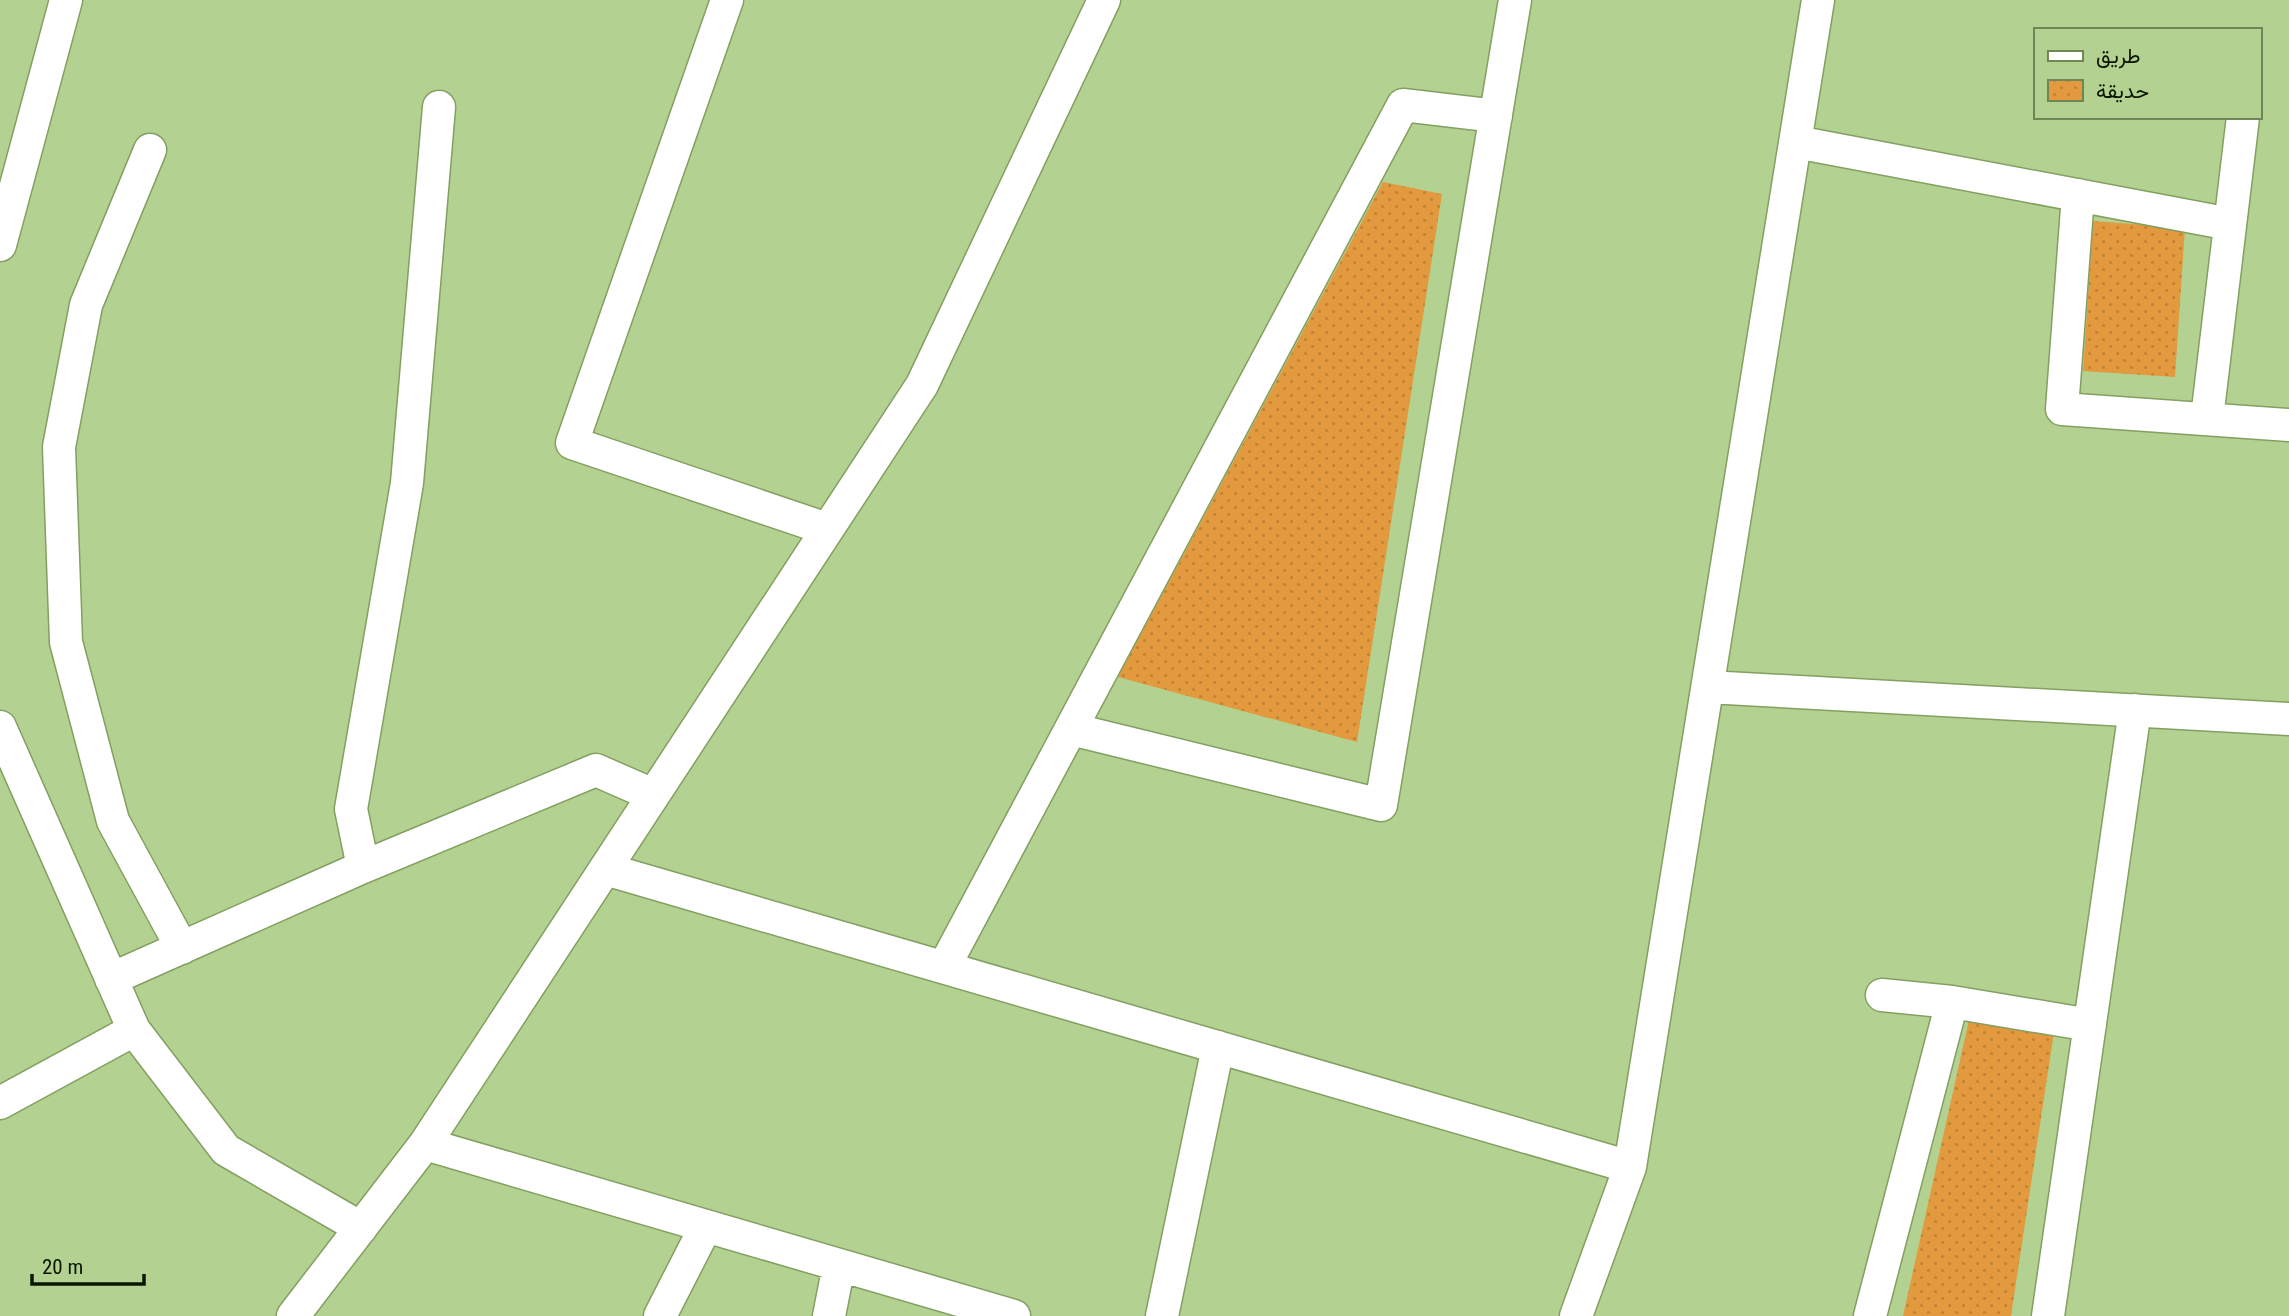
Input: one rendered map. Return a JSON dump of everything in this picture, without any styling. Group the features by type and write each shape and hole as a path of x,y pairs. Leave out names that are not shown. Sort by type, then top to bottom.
{"street":[{"path":"0,245 66,0"},
{"path":"727,0 572,443 827,528"},
{"path":"293,1316 425,1144 922,385 1104,0"},
{"path":"1071,729 1381,805 1515,0"},
{"path":"1576,1316 1630,1167 1818,0"},
{"path":"944,967 1403,105 1496,116"},
{"path":"363,867 351,809 407,483 439,107"},
{"path":"2207,418 2243,119"},
{"path":"1796,142 2230,224"},
{"path":"150,150 86,305 61,434 59,447 66,642 113,821 182,948"},
{"path":"2078,195 2062,409 2289,425"},
{"path":"1708,687 2289,719"},
{"path":"2048,1316 2135,710"},
{"path":"0,727 134,1030 226,1150 361,1228"},
{"path":"111,979 363,867 596,770 653,795"},
{"path":"605,869 1630,1167"},
{"path":"1882,995 1952,1002 2090,1025"},
{"path":"1870,1316 1952,1002"},
{"path":"0,1103 134,1030"},
{"path":"1162,1316 1218,1047"},
{"path":"425,1144 1014,1316"},
{"path":"660,1316 706,1226"},
{"path":"829,1316 839,1265"}],"green space":[{"path":"1383,182 1442,194 1357,742 1118,677"},
{"path":"2093,221 2185,228 2175,377 2083,371"},
{"path":"1969,1020 2054,1032 2011,1316 1903,1316"}]}
